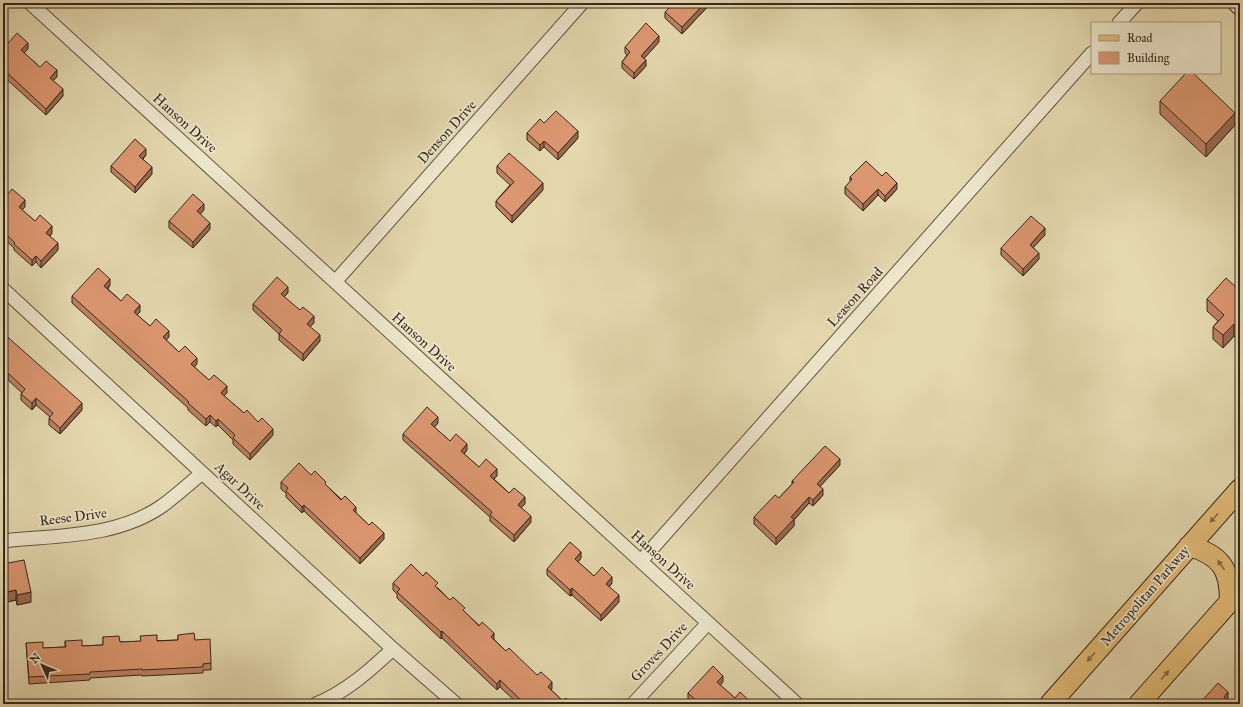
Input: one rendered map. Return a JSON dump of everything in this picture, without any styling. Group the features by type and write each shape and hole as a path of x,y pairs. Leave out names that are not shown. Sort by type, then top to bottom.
{"main road":[{"path":"1237,3 1240,6"},
{"name":"Metropolitan Parkway","path":"1050,704 1240,489"},
{"path":"1139,704 1235,596 1226,572 1219,562 1212,555 1189,546"}],"street":[{"name":"Hanson Drive","path":"30,3 797,704"},
{"name":"Denson Drive","path":"335,282 582,3"},
{"path":"1120,22 1136,3"},
{"name":"Leason Road","path":"641,561 1091,54"},
{"name":"Agar Drive","path":"3,289 393,649 456,704"},
{"name":"Reese Drive","path":"3,541 90,533 114,528 140,518 162,507 202,473"},
{"name":"Groves Drive","path":"633,704 708,623"},
{"path":"316,704 347,688 393,649"}],"building":[{"path":"674,3 705,3 682,27 665,12"},
{"path":"646,23 659,36 641,56 646,60 634,73 622,62 630,52 625,47"},
{"path":"17,33 28,43 21,50 40,67 46,61 57,70 50,78 63,89 46,109 3,69 3,49"},
{"path":"1185,74 1194,74 1235,113 1206,144 1160,101"},
{"path":"556,111 578,131 558,153 544,141 540,145 527,133 540,119 544,123"},
{"path":"135,139 146,149 139,156 152,167 135,187 111,166"},
{"path":"509,153 543,183 512,216 496,201 514,182 497,166"},
{"path":"866,161 882,176 886,172 897,183 885,196 878,189 863,204 845,187 852,179 850,177"},
{"path":"12,189 25,200 19,207 35,221 40,215 52,226 46,233 58,243 41,261 36,256 32,260 14,244 15,243 3,231 3,191 7,195"},
{"path":"193,194 204,204 197,211 210,223 193,242 169,221"},
{"path":"1031,216 1045,228 1030,245 1039,253 1023,269 1001,248"},
{"path":"98,268 110,279 104,286 121,301 127,294 140,305 134,312 150,326 156,319 169,331 163,337 179,352 185,346 197,358 191,364 209,380 214,375 227,386 221,393 244,413 247,410 258,422 262,418 273,429 250,454 233,438 235,435 218,419 216,421 210,415 206,419 72,296"},
{"path":"277,277 288,287 281,294 300,310 303,307 314,316 307,324 320,335 303,354 279,334 282,330 253,304"},
{"path":"1226,278 1240,291 1240,327 1239,328 1234,324 1223,335 1213,327 1224,315 1207,299"},
{"path":"3,333 82,403 60,428 49,418 53,413 36,398 32,403 21,394 25,389 8,373 4,378 3,377"},
{"path":"427,407 438,417 431,424 450,441 456,434 467,444 461,451 479,467 486,459 497,469 490,476 509,493 514,488 525,497 518,505 531,516 514,535 490,515 492,512 403,434"},
{"path":"825,446 840,459 817,484 823,489 813,500 809,497 791,517 794,519 776,538 754,517 775,495 779,498 794,482 792,481"},
{"path":"299,463 311,475 315,471 326,482 325,484 341,500 345,496 356,507 353,510 369,525 372,522 384,533 360,558 304,505 302,507 286,491 288,488 281,482"},
{"path":"570,542 581,552 575,559 594,576 602,567 612,577 606,584 619,595 601,615 572,588 570,590 547,569"},
{"path":"24,560 31,592 17,595 16,590 3,593 3,564"},
{"path":"411,564 423,576 426,572 438,583 435,586 450,600 453,597 465,608 463,610 479,626 482,622 494,633 491,637 506,651 509,648 537,675 541,672 552,682 548,687 563,701 566,698 572,704 525,704 500,680 497,684 442,631 441,632 397,592 400,589 393,583"},
{"path":"194,633 195,640 210,639 211,663 203,664 203,667 142,669 90,672 90,674 29,677 26,643 43,642 43,648 66,647 65,641 82,640 82,646 103,645 103,637 119,636 120,642 141,641 140,636 157,635 157,641 178,640 178,635"},
{"path":"713,666 723,676 717,682 735,698 740,692 753,704 700,704 688,693"},
{"path":"1218,683 1228,692 1224,697 1231,704 1199,704"}]}
